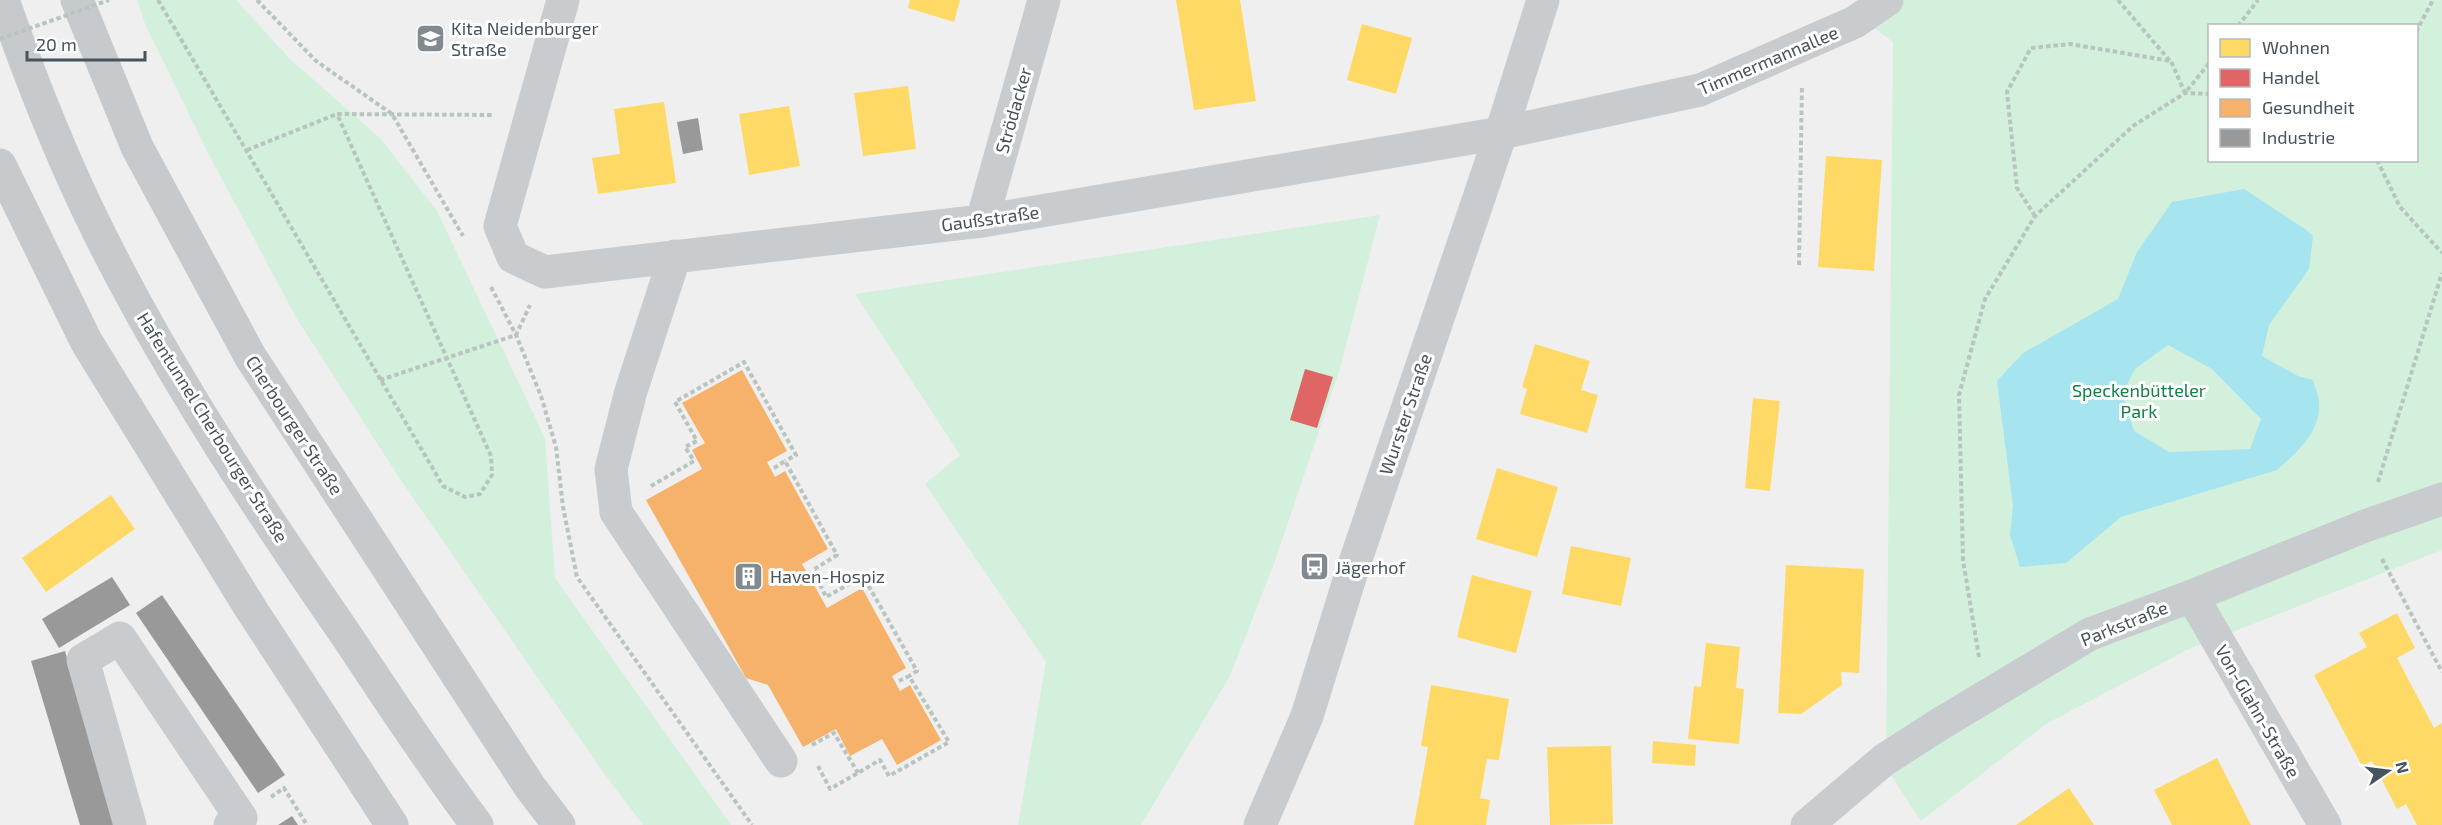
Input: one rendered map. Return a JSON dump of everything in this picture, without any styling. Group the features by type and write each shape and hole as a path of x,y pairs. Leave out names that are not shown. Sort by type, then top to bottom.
{"main road":[{"name":"Hafentunnel Cherbourger Straße","path":"3,0 27,69 65,160 100,235 169,360 235,470 477,825"},
{"name":"Cherbourger Straße","path":"77,0 137,147 250,356 530,787 560,825"},
{"path":"0,165 86,341 251,609 392,825"}],"street":[{"path":"531,115 563,0"},
{"name":"Strödacker","path":"982,221 1044,0"},
{"name":"Wurster Straße","path":"1260,825 1307,716 1352,571 1501,133 1543,0"},
{"name":"Timmermannallee","path":"1501,133 1700,90 1855,22 1887,0"},
{"name":"Gaußstraße","path":"531,115 500,226 513,257 545,272 982,221 1501,133"},
{"path":"675,256 631,391 611,469 616,512 794,754"},
{"name":"Parkstraße","path":"1807,825 1884,760 2090,634 2192,596 2365,526 2442,499"},
{"name":"Von-Glahn-Straße","path":"2192,596 2325,825"},
{"path":"130,825 83,660 120,638 241,818 230,825"}],"path":[{"path":"0,39 109,0"},
{"path":"158,0 443,486 465,497 480,494 492,475 491,456 336,114"},
{"path":"257,0 316,61 392,114 468,245"},
{"path":"2118,0 2171,61 2185,93"},
{"path":"2240,24 2258,0"},
{"path":"2418,29 2433,0"},
{"path":"2036,216 2017,188 2007,92 2031,48 2070,44 2171,61"},
{"path":"1799,265 1802,45"},
{"path":"1995,690 1976,652 1963,560 1959,394 1985,299 2036,216 2133,126 2185,93 2208,64"},
{"path":"2185,93 2208,94"},
{"path":"247,150 336,114 531,115"},
{"path":"2379,162 2400,207 2442,253"},
{"path":"2442,273 2365,526 2442,672"},
{"path":"489,285 516,335 541,396 556,447 563,507 577,577 752,825"},
{"path":"381,380 516,335"},
{"path":"616,512 637,495 694,462 685,447 697,441 675,402 744,362 796,455 774,468"},
{"path":"785,461 837,555 813,570 826,597 863,576 917,671 899,681"},
{"path":"858,773 834,733 794,754 830,789 858,773 880,760 889,776 949,742 909,676"}],"green space":[{"path":"137,0 236,0 291,60 380,138 437,211 545,438 555,578 731,825 643,825 603,772 400,479 297,319 209,155 145,24"},
{"name":"Speckenbütteler Park","path":"1899,0 2442,0 2442,550 2189,649 2046,724 1921,821 1886,768 1893,42 1870,25"},
{"path":"1380,215 1339,372 1275,561 1230,676 1141,825 1018,825 1046,662 925,484 960,455 855,294"}],"water":[{"path":"2244,189 2313,236 2309,269 2269,325 2262,356 2298,376 2313,380 2319,401 2316,424 2306,441 2277,470 2121,517 2066,563 2020,567 2010,535 2013,506 1997,381 2023,353 2118,299 2137,252 2172,202","holes":["2168,345 2212,369 2261,419 2250,449 2169,452 2134,431 2122,394 2135,369"]}],"building: Wohnen":[{"path":"910,0 960,0 954,22 908,8"},
{"path":"1176,0 1240,0 1256,101 1194,110"},
{"path":"1362,24 1412,38 1396,94 1347,80"},
{"path":"908,86 916,149 863,156 854,93"},
{"path":"664,102 676,183 598,194 592,158 620,154 614,109"},
{"path":"789,106 800,166 749,175 739,114"},
{"path":"1826,156 1882,160 1874,271 1818,267"},
{"path":"1535,344 1590,361 1581,390 1598,395 1587,433 1520,414 1527,389 1522,387"},
{"path":"1753,398 1780,401 1770,491 1745,488"},
{"path":"1497,468 1558,487 1537,557 1476,539"},
{"path":"111,495 135,529 46,592 22,558"},
{"path":"1571,546 1631,558 1621,606 1562,594"},
{"path":"1786,565 1864,569 1859,673 1841,672 1842,685 1801,714 1778,713"},
{"path":"1472,575 1532,591 1516,653 1457,637"},
{"path":"2397,613 2415,648 2397,658 2434,728 2442,723 2442,825 2417,825 2406,804 2397,809 2372,761 2362,766 2314,675 2367,647 2359,633"},
{"path":"1706,643 1740,647 1736,688 1744,689 1739,744 1688,739 1694,686 1701,687"},
{"path":"1431,685 1509,699 1499,760 1487,759 1480,798 1490,800 1486,825 1414,825 1428,747 1421,746"},
{"path":"1653,741 1696,745 1695,766 1652,763"},
{"path":"1611,746 1613,824 1550,825 1547,747"},
{"path":"2217,758 2251,825 2172,825 2154,790"},
{"path":"2069,788 2094,825 2016,825"}],"building: Handel":[{"path":"1305,369 1333,377 1317,428 1290,420"}],"building: Gesundheit":[{"name":"Haven-Hospiz","path":"742,370 787,451 767,462 775,477 785,471 828,549 802,564 827,608 862,588 906,668 892,676 900,691 910,685 941,740 897,765 882,739 850,756 836,729 803,747 768,685 746,678 646,500 702,469 692,450 705,443 682,403"}],"building: Industrie":[{"path":"698,118 703,150 683,154 677,122"},
{"path":"112,577 130,605 59,648 42,619"},
{"path":"162,595 285,775 258,793 136,613"},
{"path":"65,651 116,825 80,825 31,661"},
{"path":"292,816 298,825 278,825"}],"place":[{"name":"Kita Neidenburger Straße","path":"430,38"},
{"name":"Jägerhof","path":"1314,567"},
{"name":"Haven-Hospiz","path":"749,576"}]}
